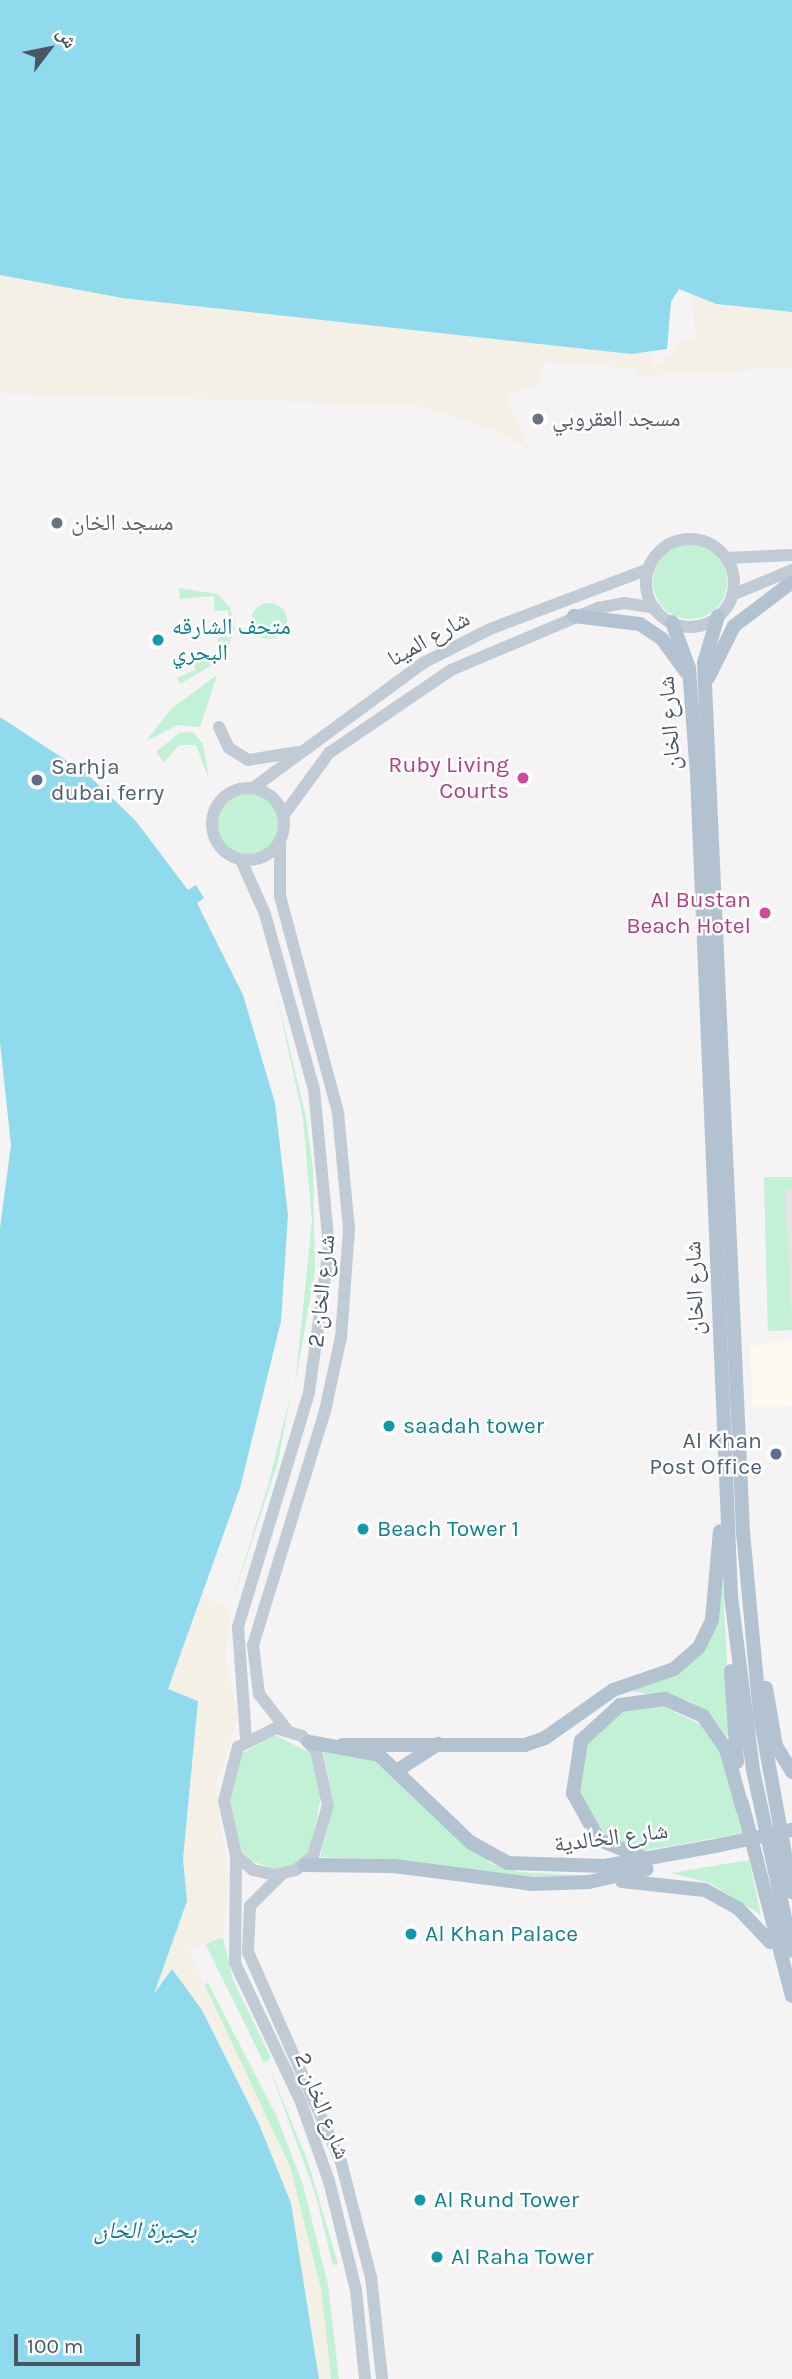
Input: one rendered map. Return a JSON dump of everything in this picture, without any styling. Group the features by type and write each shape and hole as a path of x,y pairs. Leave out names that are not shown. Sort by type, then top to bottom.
{"main road":[{"path":"732,595 726,558 708,542 682,540 661,550 649,569 655,608 672,622 696,626 718,616 732,595 792,570"},
{"path":"726,558 792,555"},
{"name":"شارع المينا","path":"253,788 380,690 445,651 649,569"},
{"path":"706,694 717,653 734,626 792,582"},
{"name":"شارع المينا","path":"283,816 320,763 387,710 470,661 573,616 616,604 655,608"},
{"path":"573,616 616,616 646,627 674,652 690,682"},
{"name":"شارع الخان","path":"718,616 705,646 706,694 746,1566 751,1640 792,1892"},
{"name":"شارع الخان","path":"672,622 690,682 731,1596 753,1770 786,1955"},
{"path":"219,727 229,748 248,760 305,750"},
{"path":"253,788 273,797 283,816 279,842 263,857 241,860 216,841 212,816 226,795 253,788"},
{"name":"شارع الخان 2","path":"279,842 280,897 338,1113 349,1229 341,1337 325,1411 253,1645 259,1695 287,1730"},
{"name":"شارع الخان 2","path":"241,860 265,914 314,1089 329,1248 309,1393 236,1637 246,1739"},
{"path":"342,1745 534,1743 605,1694 662,1675 690,1657 714,1613 725,1484"},
{"path":"727,1522 733,1562 746,1566"},
{"path":"731,1596 732,1718 743,1810"},
{"path":"751,1640 764,1671 776,1746 792,1772"},
{"path":"653,1858 625,1854 599,1840 574,1801 578,1748 612,1709 654,1698 703,1716 726,1749 786,1955 792,1996"},
{"path":"262,1730 287,1730 309,1742 322,1763 328,1805 319,1846 305,1865 281,1875 253,1870 236,1855 226,1831 224,1790 231,1759 246,1739 262,1730"},
{"name":"شارع الخالدية","path":"309,1742 368,1749 398,1770 470,1842 508,1863 561,1869 792,1839"},
{"path":"398,1770 438,1744"},
{"name":"شارع الخالدية","path":"305,1865 394,1866 515,1883 589,1882 792,1830"},
{"name":"شارع الخان 2","path":"236,1855 234,1963 297,2094 330,2181 356,2290 365,2379"},
{"name":"شارع الخان 2","path":"281,1875 250,1906 248,1952 345,2173 371,2277 382,2379"},
{"path":"589,1882 665,1881 705,1889 748,1916 786,1955"}],"shaded area":[{"path":"764,1177 792,1177 792,1330 768,1331"},
{"path":"792,1340 792,1406 752,1407 750,1346"}],"green space":[{"path":"690,545 711,551 721,561 727,582 721,603 711,613 690,619 669,613 659,603 653,582 659,561 669,551"},
{"path":"179,588 218,594 230,608 235,628 224,658 180,684 177,678 195,670 195,663 219,653 218,638 231,636 228,610 215,611 214,596 180,599"},
{"path":"269,603 282,608 287,621 282,634 269,639 256,634 251,621 256,608"},
{"path":"217,675 200,727 178,725 146,741 171,709"},
{"path":"193,732 203,744 209,779 196,745 179,745 164,762 156,752 179,733"},
{"path":"248,793 270,802 279,824 270,846 248,855 226,846 217,824 226,802"},
{"path":"275,988 306,1117 313,1170 315,1270 295,1386 312,1221 303,1118"},
{"path":"764,1177 792,1177 792,1189 785,1190 792,1330 768,1331"},
{"path":"291,1392 278,1462 230,1607 269,1482"},
{"path":"722,1569 731,1735 727,1737 711,1715 689,1701 630,1691 667,1679 704,1651 719,1620"},
{"path":"659,1704 707,1728 725,1762 743,1833 642,1851 615,1845 594,1827 577,1785 587,1743 619,1712"},
{"path":"275,1735 310,1753 321,1797 310,1850 293,1865 274,1869 251,1861 238,1847 230,1799 241,1754"},
{"path":"322,1748 380,1762 492,1864 519,1872 594,1876 496,1877 381,1859 320,1857 334,1803"},
{"path":"749,1860 761,1915 710,1883 670,1873"},
{"path":"223,1938 233,1980 271,2058 264,2063 204,1941"},
{"path":"208,1983 277,2117 303,2185 328,2285 339,2379 331,2379 321,2290 290,2167 202,1985"},
{"path":"268,2064 308,2162 338,2264 333,2265 316,2196"}],"sand":[{"path":"0,275 122,298 653,354 654,367 675,353 675,342 696,340 692,293 726,306 792,312 792,367 637,376 637,369 545,361 538,384 507,396 527,448 495,430 414,405 0,393"},
{"path":"202,1598 224,1605 230,1614 225,1657 238,1718 216,1788 228,1876 223,1938 188,1949 290,2167 321,2290 331,2379 319,2379 291,2203 259,2124 202,2010 172,1970 154,1994 187,1901 183,1859 198,1701 167,1689"}],"water":[{"path":"0,0 792,0 792,312 716,304 679,289 671,302 667,349 631,354 122,298 0,275"},
{"name":"بحيرة الخان","path":"0,717 87,774 135,820 188,890 196,885 204,898 197,903 243,995 275,1103 288,1215 281,1321 240,1488 168,1689 198,1701 183,1859 187,1901 154,1994 172,1969 202,2010 259,2124 291,2203 319,2379 0,2379 0,1228 11,1145 0,1042"}],"place":[{"name":"مسجد العقروبي","path":"538,419"},
{"name":"مسجد الخان","path":"57,523"},
{"name":"متحف الشارقه البحري","path":"158,640"},
{"name":"Ruby Living Courts","path":"523,778"},
{"name":"Sarhja dubai ferry","path":"37,780"},
{"name":"Al Bustan Beach Hotel","path":"765,913"},
{"name":"saadah tower","path":"389,1426"},
{"name":"Al Khan Post Office","path":"776,1454"},
{"name":"Beach Tower 1","path":"363,1529"},
{"name":"Al Khan Palace","path":"411,1934"},
{"name":"Al Rund Tower","path":"420,2200"},
{"name":"Al Raha Tower","path":"437,2257"}]}
